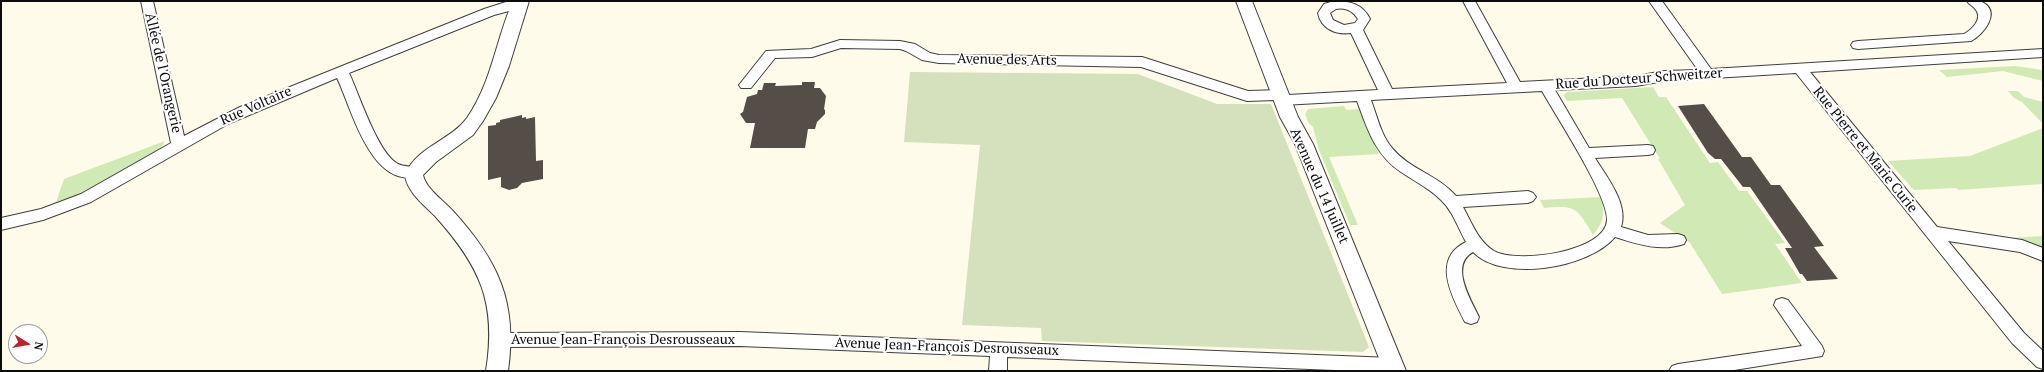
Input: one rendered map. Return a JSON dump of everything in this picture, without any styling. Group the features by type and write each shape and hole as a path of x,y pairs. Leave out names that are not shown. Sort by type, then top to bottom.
{"street":[{"name":"Allée de l'Orangerie","path":"147,1 179,145"},
{"name":"Avenue du 14 Juillet","path":"1244,1 1292,125 1304,144 1393,368"},
{"path":"1470,1 1516,87"},
{"path":"1655,1 1708,74"},
{"path":"1876,64 1858,45 1966,38 1977,33 1984,19 1982,8 1973,1"},
{"name":"Rue Voltaire","path":"1,224 43,214 76,202 234,114 489,12 520,3"},
{"path":"497,371 502,340 500,314 489,278 481,260 464,235 415,182 414,172 427,158 448,146 465,132 479,111 503,58 520,3"},
{"path":"1356,29 1387,94"},
{"name":"Avenue des Arts","path":"746,85 771,54 812,53 840,44 900,45 910,47 927,57 939,59 1142,62 1247,96 1281,97"},
{"name":"Rue du Docteur Schweitzer","path":"1281,97 1362,96 1546,86 1708,74 2043,53"},
{"name":"Rue du Docteur Schweitzer","path":"1995,57 2043,63"},
{"name":"Rue Pierre et Marie Curie","path":"1800,69 2018,338 2043,362"},
{"path":"341,71 371,138 386,163 395,169 414,172"},
{"path":"1362,96 1387,152 1440,190 1452,202 1475,244 1482,251 1500,260 1509,262 1537,262 1568,257 1592,246 1610,230 1614,220 1612,204 1586,153 1546,86"},
{"path":"1586,153 1648,150"},
{"path":"1452,202 1528,197"},
{"path":"1610,230 1648,241 1678,240"},
{"path":"1931,232 2022,246 2043,255"},
{"path":"1471,317 1455,280 1454,271 1458,255 1463,250 1475,244"},
{"path":"1678,371 1816,351 1782,306"},
{"name":"Avenue Jean-François Desrousseaux","path":"502,340 740,339 999,348 1393,368"},
{"path":"998,371 999,348"}],"green space":[{"path":"2015,66 2043,70 2043,81 2003,71 1947,77 1939,70"},
{"path":"910,72 1138,74 1217,104 1271,104 1369,347 1363,352 1042,341 1041,328 962,325 980,145 904,142"},
{"path":"1653,87 1659,97 1666,97 1710,163 1718,162 1739,191 1747,191 1785,243 1775,244 1802,283 1722,294 1690,243 1660,223 1685,205 1658,159 1660,159 1622,98 1567,101 1563,95 1567,92"},
{"path":"2008,91 2018,91 2024,97 2043,102 2043,124 2022,102 2014,98"},
{"path":"1344,106 1346,110 1359,109 1379,154 1329,157 1358,225 1350,225 1319,150 1313,127 1308,122 1305,114 1308,109"},
{"path":"2043,128 2043,184 1958,190 1956,188 1914,190 1888,161 1970,156"},
{"path":"165,141 160,149 82,193 56,202 64,179"},
{"path":"1601,197 1603,217 1597,231 1593,235 1583,219 1574,210 1563,207 1544,208 1540,200"},
{"path":"2043,236 2043,250 2010,238"}],"building":[{"path":"802,82 815,82 814,88 820,88 826,96 824,109 825,114 817,122 815,129 808,129 805,148 750,148 755,123 746,123 740,114 743,112 747,97 757,94 758,90 762,90 764,83 776,83 775,86 802,85"},
{"path":"1704,104 1742,157 1751,157 1771,185 1780,185 1824,246 1814,247 1838,279 1807,281 1802,274 1800,274 1785,248 1792,248 1750,187 1743,187 1721,159 1715,159 1708,153 1678,106"},
{"path":"522,115 522,118 526,117 526,119 535,117 536,161 543,160 543,179 522,183 517,188 509,190 501,187 501,177 488,180 488,126 496,125 496,123 500,122 500,120"}]}
